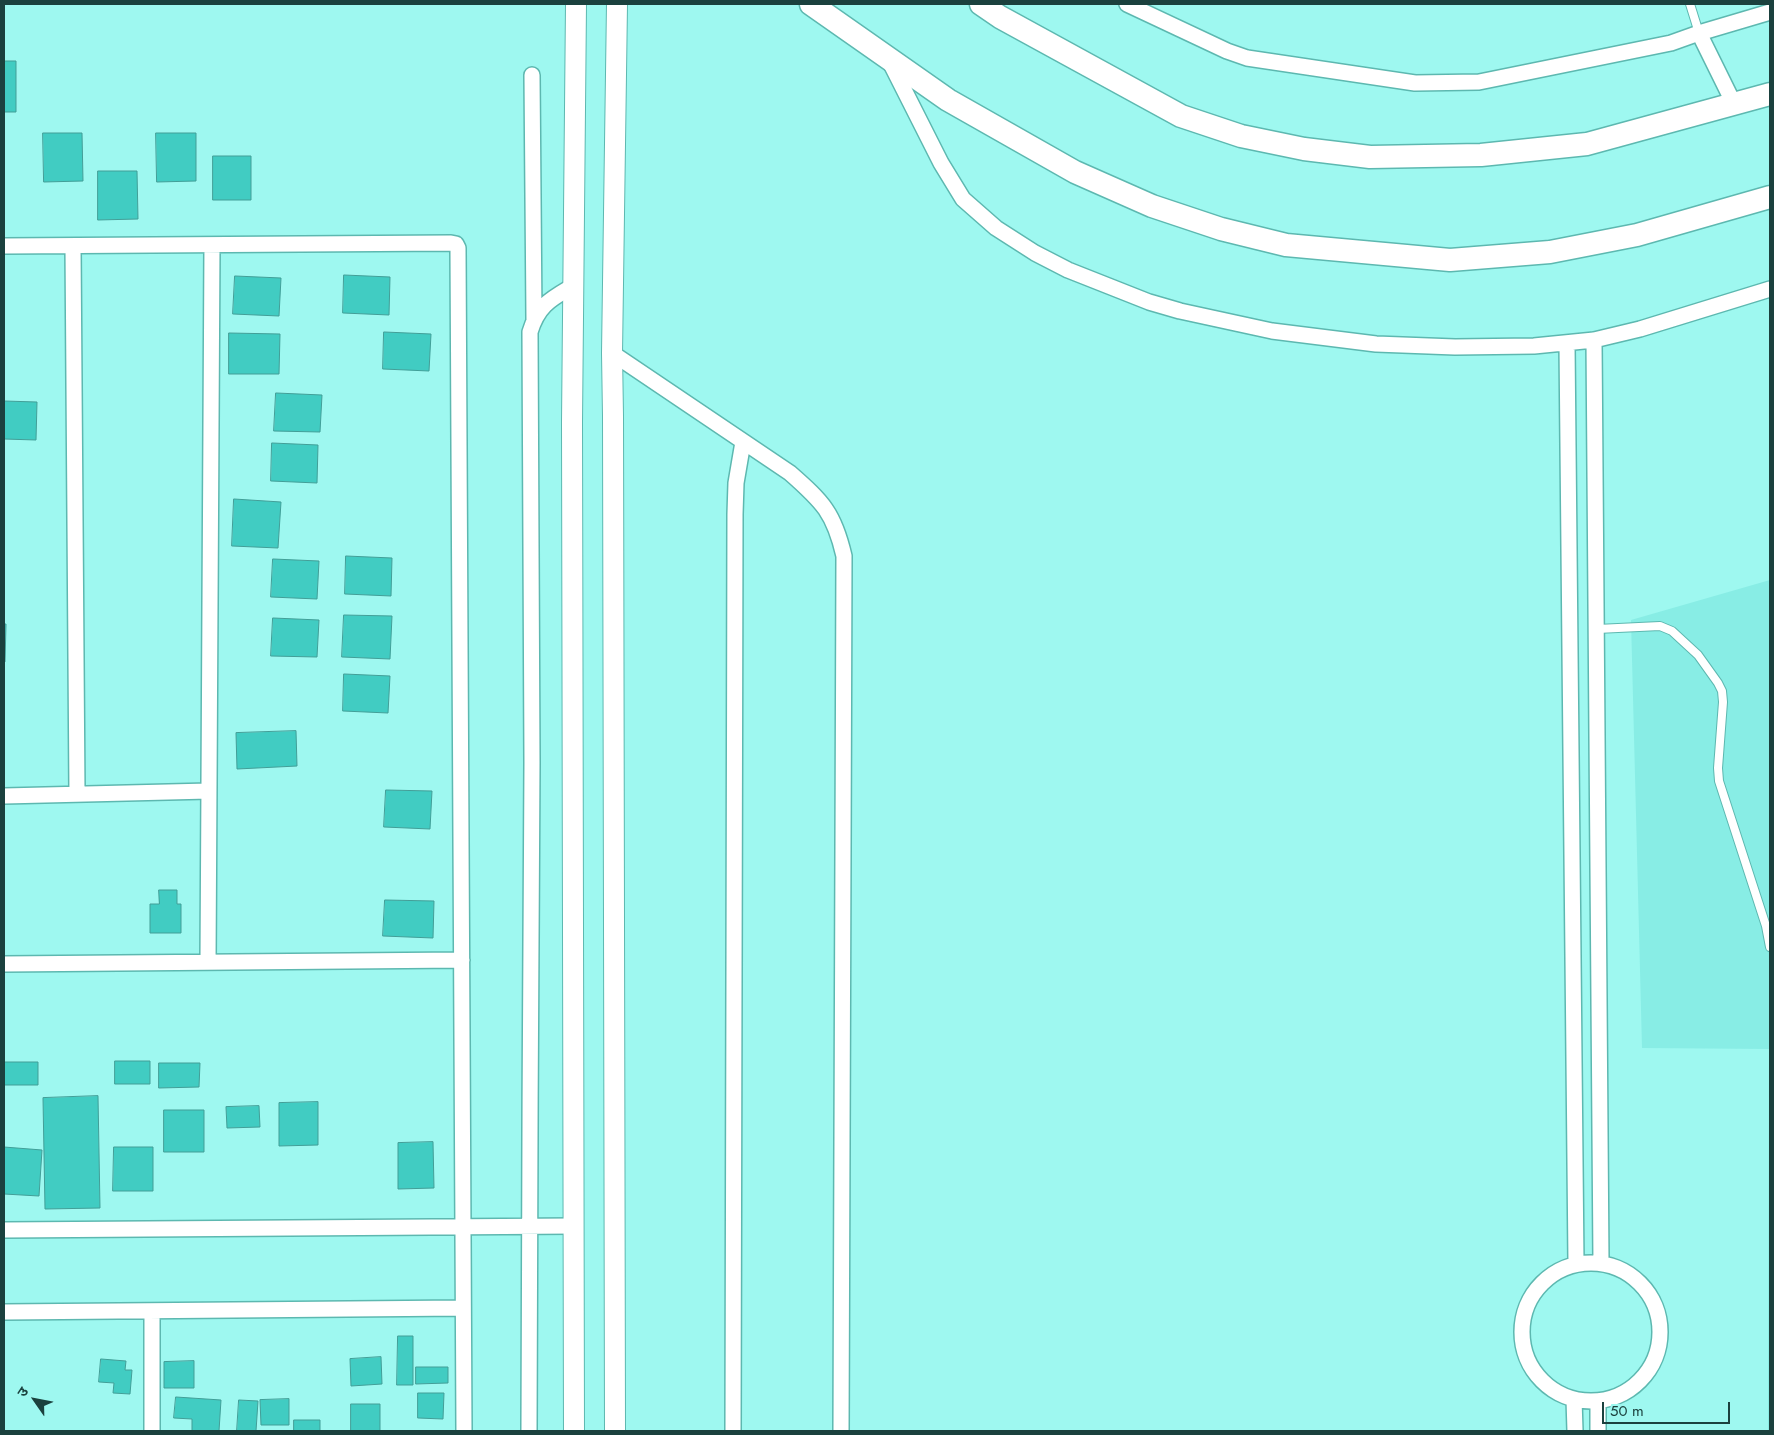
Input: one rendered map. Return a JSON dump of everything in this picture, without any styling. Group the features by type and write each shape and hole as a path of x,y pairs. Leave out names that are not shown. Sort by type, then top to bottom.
{"main road":[{"path":"811,4 948,100 1075,172 1152,206 1221,229 1286,245 1450,260 1550,252 1637,235 1770,197"},
{"path":"981,4 1000,17 1181,116 1241,136 1304,149 1370,156 1481,155 1587,144 1770,94"}],"street":[{"path":"574,1431 572,452 576,4"},
{"path":"615,1431 614,426 612,354 617,4"},
{"path":"1127,4 1227,51 1247,58 1415,83 1479,82 1671,43 1770,12"},
{"path":"1699,33 1734,104"},
{"path":"888,57 941,163 963,199 996,228 1035,253 1068,270 1149,302 1180,312 1272,331 1376,344 1524,346 1567,344 1594,340 1640,329 1770,289"},
{"path":"529,1431 528,1227 532,781 530,332 534,319 532,75"},
{"path":"4,246 451,243 456,244 458,248 464,1431"},
{"path":"208,962 212,244"},
{"path":"72,246 78,794"},
{"path":"534,319 547,302 573,286"},
{"path":"1594,340 1601,1263"},
{"path":"1567,344 1576,1264"},
{"path":"612,354 790,474 814,494 830,515 838,533 844,556 841,1431"},
{"path":"733,1431 735,514 736,483 743,442"},
{"path":"4,796 209,790"},
{"path":"4,964 462,960"},
{"path":"4,1230 574,1226"},
{"path":"1601,1263 1622,1270 1640,1283 1653,1301 1659,1322 1659,1344 1651,1365 1638,1382 1619,1395 1598,1401 1574,1399 1553,1390 1536,1375 1525,1354 1521,1331 1525,1308 1537,1288 1554,1273 1576,1264 1601,1263"},
{"path":"4,1312 463,1308"},
{"path":"152,1311 152,1431"},
{"path":"1574,1399 1575,1431"},
{"path":"1598,1401 1598,1431"}],"lane":[{"path":"1690,4 1699,33"},
{"path":"1596,629 1660,626 1666,628 1698,655 1718,683 1722,691 1723,702 1718,781 1766,926 1770,947"}],"shaded area":[{"path":"1770,580 1770,1431 1768,1431 1769,1049 1642,1048 1631,620"}],"building":[{"path":"4,61 16,61 16,112 4,112"},
{"path":"43,133 82,133 83,181 44,182"},
{"path":"156,133 196,133 196,181 157,182"},
{"path":"213,156 251,156 251,200 213,200"},
{"path":"98,171 137,171 138,219 98,220"},
{"path":"344,275 390,277 389,315 343,313"},
{"path":"235,276 281,278 279,316 233,314"},
{"path":"384,332 431,334 429,371 383,369"},
{"path":"229,333 280,334 279,374 229,374"},
{"path":"276,393 322,395 320,432 274,431"},
{"path":"4,401 37,402 36,440 4,439"},
{"path":"272,443 318,445 317,483 271,481"},
{"path":"234,499 281,502 278,548 232,546"},
{"path":"346,556 392,558 391,596 345,594"},
{"path":"273,559 319,561 317,599 271,597"},
{"path":"344,615 392,616 390,659 342,657"},
{"path":"273,618 319,620 317,657 271,656"},
{"path":"4,624 6,624 5,662 4,662"},
{"path":"344,674 390,676 388,713 343,711"},
{"path":"296,731 297,766 237,769 236,733"},
{"path":"386,790 432,791 430,829 384,827"},
{"path":"159,890 177,890 177,904 181,904 181,933 150,933 150,904 159,904"},
{"path":"385,900 434,901 433,938 383,936"},
{"path":"115,1061 150,1061 150,1084 115,1084"},
{"path":"4,1062 38,1062 38,1085 4,1085"},
{"path":"159,1063 200,1063 199,1087 159,1088"},
{"path":"98,1096 100,1208 45,1209 43,1098"},
{"path":"318,1102 318,1145 279,1146 279,1103"},
{"path":"259,1106 260,1127 227,1128 226,1107"},
{"path":"164,1110 204,1110 204,1152 164,1152"},
{"path":"433,1142 434,1188 398,1189 398,1143"},
{"path":"4,1147 42,1150 39,1196 4,1194"},
{"path":"114,1147 153,1147 153,1191 113,1191"},
{"path":"398,1336 413,1336 413,1385 397,1385"},
{"path":"381,1357 382,1384 351,1386 350,1359"},
{"path":"101,1359 126,1361 125,1370 132,1370 130,1394 113,1393 114,1383 99,1382"},
{"path":"194,1361 194,1388 164,1388 164,1362"},
{"path":"416,1367 448,1367 448,1383 416,1384"},
{"path":"418,1393 444,1393 443,1419 418,1418"},
{"path":"176,1397 221,1400 219,1431 192,1431 192,1419 174,1418"},
{"path":"289,1399 289,1425 261,1425 260,1400"},
{"path":"239,1400 258,1401 256,1431 237,1431"},
{"path":"351,1404 380,1404 380,1431 351,1431"},
{"path":"294,1420 320,1420 320,1431 294,1431"}]}
